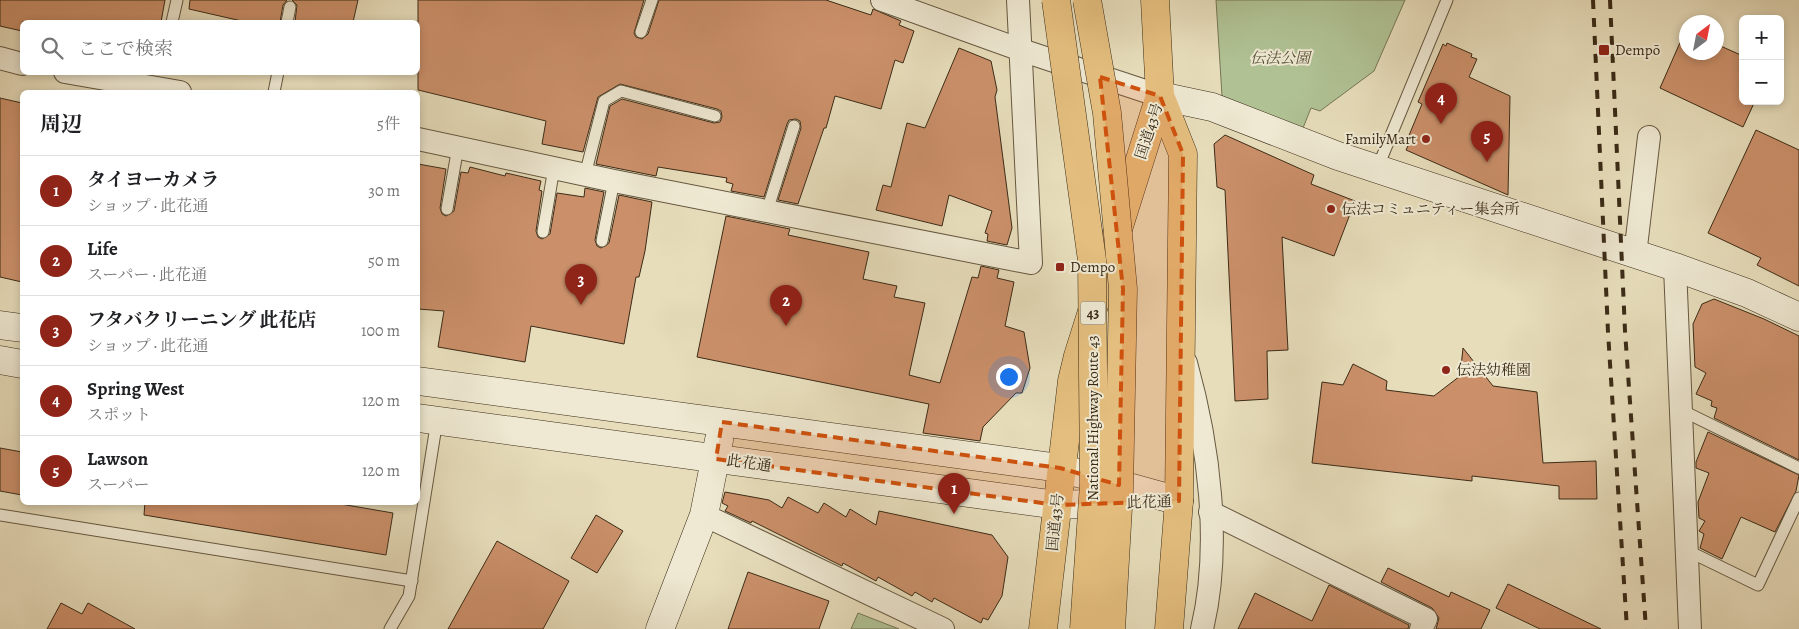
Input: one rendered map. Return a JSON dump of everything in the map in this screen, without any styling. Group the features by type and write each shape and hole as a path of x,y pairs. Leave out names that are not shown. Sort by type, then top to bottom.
{"highway":[{"name":"National Highway Route 43","path":"1056,0 1092,260 1094,484 1084,629"},
{"name":"National Highway Route 43","path":"1087,0 1106,113 1123,289 1119,490 1111,629"},
{"name":"43","path":"1155,0 1160,96"},
{"name":"国道43号","path":"1160,96 1182,154 1179,501 1169,629"},
{"name":"国道43号","path":"1043,629 1068,399 1078,356 1160,96"}],"street":[{"path":"882,0 1021,50 1160,96 1212,107 1338,156 1675,267 1747,293 1799,317"},
{"path":"420,139 614,181 1031,263 1018,0"},
{"path":"0,58 20,63"},
{"path":"100,75 158,80 176,90"},
{"path":"1635,254 1649,137"},
{"path":"1675,267 1690,629"},
{"path":"0,325 20,328"},
{"path":"1180,343 1198,406 1210,512 1209,597 1202,629"},
{"path":"0,360 20,364"},
{"name":"此花通","path":"420,381 1060,468 1179,501"},
{"name":"此花通","path":"427,419 1057,505 1179,501"},
{"path":"660,629 704,515 722,422"},
{"path":"1210,512 1426,618 1421,629"},
{"path":"704,515 943,629"}],"lane":[{"path":"172,20 177,0"},
{"path":"642,32 652,0"},
{"path":"1377,169 1447,0"},
{"path":"287,20 290,7"},
{"path":"274,90 277,75"},
{"path":"585,175 604,100 621,91 715,116"},
{"path":"767,211 794,126"},
{"path":"446,210 458,147"},
{"path":"543,232 554,168"},
{"path":"602,241 614,181"},
{"path":"1681,410 1799,468"},
{"path":"420,495 427,419"},
{"path":"1686,550 1758,585 1799,498"},
{"path":"390,629 409,596 419,505"},
{"path":"0,515 412,581"}],"highlighted area":[{"path":"1100,77 1160,96 1183,154 1179,501 1057,505 716,459 722,422 1060,468 1119,485 1123,289"}],"green space":[{"name":"伝法公園","path":"1216,0 1405,0 1374,71 1320,111 1311,108 1303,128 1222,96"},
{"path":"858,613 899,629 851,629"}],"building":[{"path":"0,0 165,0 161,20 20,20 20,31 0,26"},
{"path":"190,0 287,0 283,5 280,20 237,20 189,9"},
{"path":"292,0 358,0 353,20 295,20 297,5"},
{"path":"418,0 644,0 634,33 636,37 642,39 648,34 659,0 826,0 871,15 873,9 901,21 899,25 914,31 903,63 895,60 881,109 835,96 826,128 824,128 798,204 778,200 801,128 800,121 796,119 789,120 787,124 764,197 731,191 733,184 726,182 727,178 658,167 656,176 596,164 610,106 622,99 714,123 720,122 722,117 721,111 620,84 598,97 583,152 542,144 546,121 418,90 418,75 420,75 420,20 418,20"},
{"path":"1447,43 1472,54 1471,57 1477,59 1469,77 1510,96 1508,195 1406,150 1408,146 1405,145 1422,104 1418,102 1443,44 1446,46"},
{"path":"1679,45 1679,60 1724,60 1724,48 1739,54 1739,105 1753,105 1743,127 1660,88"},
{"path":"959,48 991,61 997,90 995,97 1012,228 1007,245 987,241 988,234 985,233 992,211 949,195 942,226 876,210 883,185 891,187 907,123 925,128"},
{"path":"0,98 20,103 20,282 0,277"},
{"path":"1756,130 1799,150 1799,286 1757,265 1761,258 1708,233"},
{"path":"1225,135 1314,175 1311,184 1355,201 1334,256 1282,237 1288,350 1267,351 1268,399 1235,401 1225,190 1217,187 1214,144"},
{"path":"420,164 446,169 440,208 442,214 446,216 454,211 461,172 468,173 470,167 505,176 506,173 541,181 539,190 542,191 536,231 538,237 542,239 550,234 557,193 584,197 585,188 604,192 595,240 597,246 601,248 609,243 619,195 652,202 645,251 639,277 636,277 624,344 531,326 525,362 438,347 444,311 420,309"},
{"path":"726,216 790,229 788,235 869,252 863,279 897,286 894,297 925,303 909,375 940,383 972,277 978,278 981,266 999,270 997,278 1014,282 1005,326 1024,332 1030,368 1022,393 1016,393 983,427 980,441 923,433 929,404 697,357"},
{"path":"1714,299 1764,319 1799,336 1799,460 1714,418 1717,408 1711,406 1712,401 1696,394 1706,373 1695,367 1693,324 1702,304"},
{"path":"1463,348 1493,386 1537,392 1543,463 1596,461 1597,499 1559,499 1559,486 1472,476 1472,481 1312,463 1322,382 1343,385 1353,364 1387,381 1386,390 1434,396 1460,376"},
{"path":"1708,432 1799,475 1796,491 1775,532 1741,517 1722,559 1700,548 1704,534 1699,531 1705,521 1699,518 1698,502 1709,473 1696,468 1696,462"},
{"path":"0,448 20,452 20,495 0,491"},
{"path":"725,492 769,500 782,508 788,497 818,513 824,503 846,517 850,509 876,525 879,511 992,535 1008,557 1002,596 988,620 983,618 981,623 934,598 932,602 915,592 912,596 878,577 876,581 843,563 842,566 752,521 751,523 725,511 728,506 722,503"},
{"path":"145,505 346,505 393,513 386,555 144,515"},
{"path":"596,515 623,531 597,573 571,558"},
{"path":"497,541 569,581 543,629 448,629"},
{"path":"1388,568 1449,597 1451,592 1490,610 1481,629 1436,629 1439,618 1432,608 1381,582"},
{"path":"748,572 829,601 819,629 728,629"},
{"path":"1508,584 1601,629 1540,629 1496,608"},
{"path":"1329,585 1409,625 1408,629 1238,629 1255,593 1312,621"},
{"path":"61,603 82,614 88,603 135,629 47,629"}],"railway":[{"path":"1593,0 1608,332 1627,629"},
{"path":"1610,0 1625,331 1646,629"}],"place":[{"name":"Dempō","path":"1604,50"},
{"name":"Spring West","path":"1441,124"},
{"name":"FamilyMart","path":"1426,139"},
{"name":"Lawson","path":"1487,162"},
{"name":"伝法コミュニティー集会所","path":"1331,209"},
{"name":"Dempo","path":"1060,267"},
{"name":"フタバクリーニング 此花店","path":"581,305"},
{"name":"Life","path":"786,326"},
{"name":"伝法幼稚園","path":"1446,370"},
{"name":"タイヨーカメラ","path":"954,514"}]}
